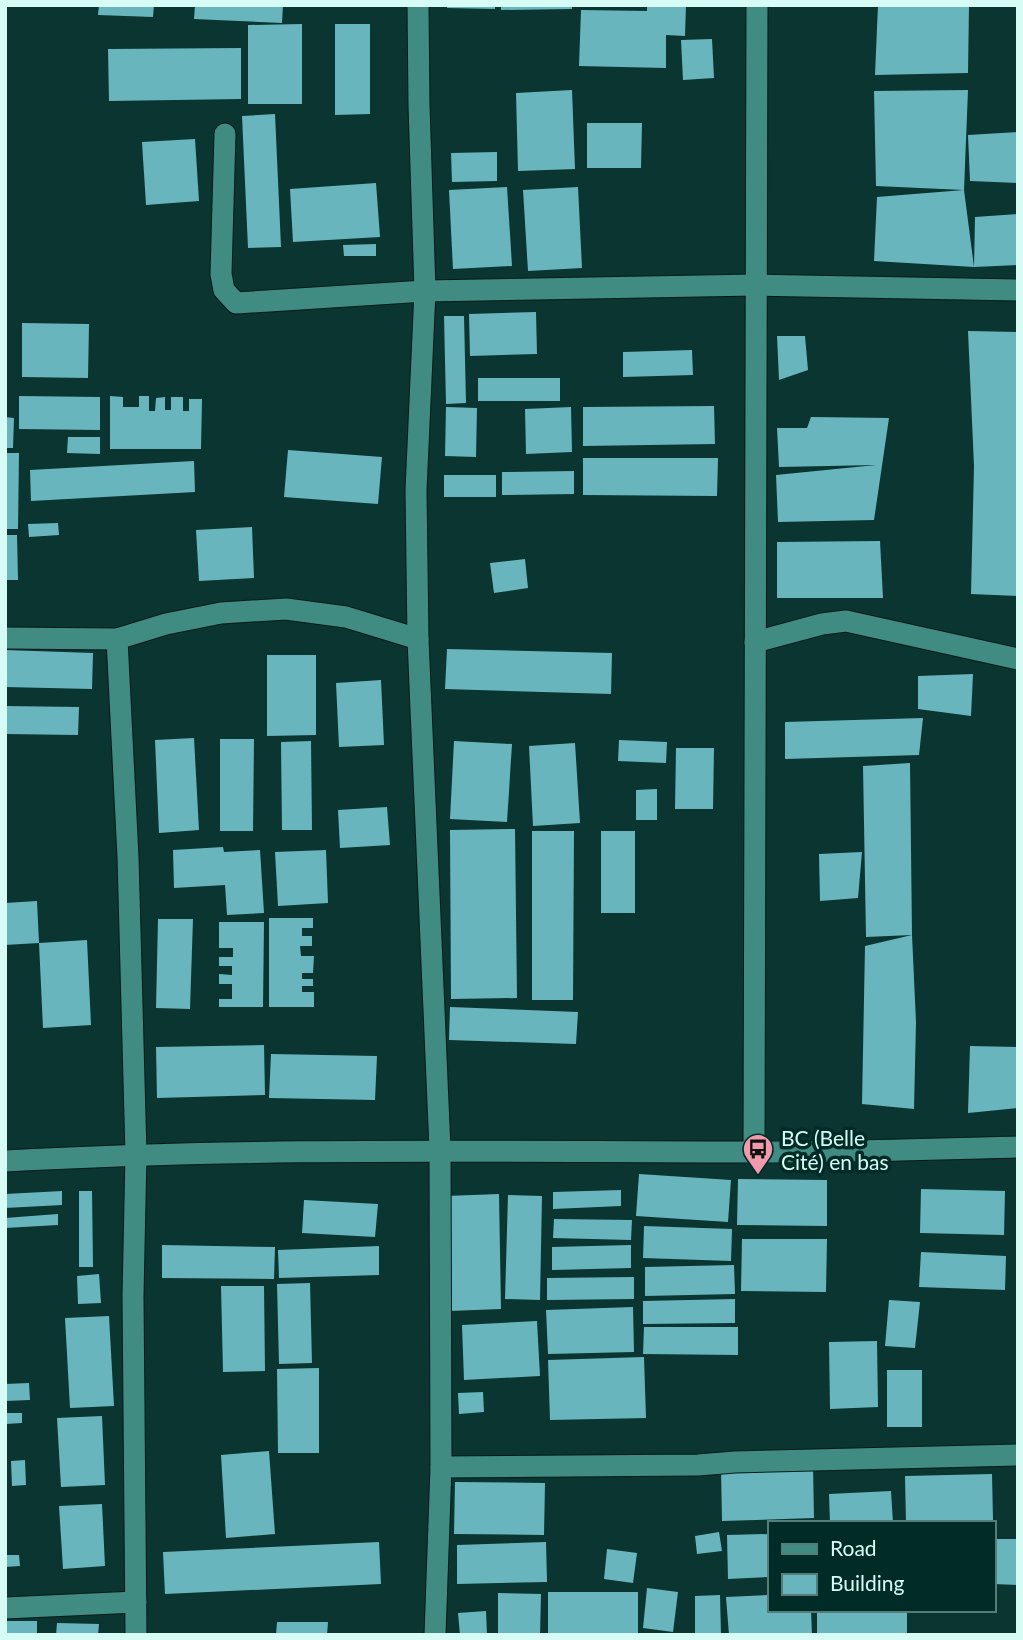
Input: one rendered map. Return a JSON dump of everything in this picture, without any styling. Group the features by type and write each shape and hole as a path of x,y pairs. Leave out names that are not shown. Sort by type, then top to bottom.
{"street":[{"path":"418,5 425,291 416,490 418,639 440,1149 441,1467 435,1635"},
{"path":"754,1152 757,5"},
{"path":"225,135 221,274 225,289 236,303 425,291 755,285 1018,290"},
{"path":"5,638 117,639 166,624 221,613 286,609 346,617 418,639"},
{"path":"755,642 812,626 846,621 1018,659"},
{"path":"117,639 128,857 136,1154 136,1635"},
{"path":"5,1161 136,1154 440,1149 754,1152 1018,1147"},
{"path":"441,1467 698,1465 735,1461 1018,1455"},
{"path":"5,1608 136,1602"}],"building":[{"path":"99,5 154,5 153,17 98,15"},
{"path":"195,5 283,5 282,23 194,19"},
{"path":"447,5 495,5 495,9 447,8"},
{"path":"501,5 572,5 572,9 501,10"},
{"path":"647,5 686,5 685,36 666,35 666,68 579,66 581,10 647,11"},
{"path":"878,5 969,5 968,73 875,75"},
{"path":"302,24 302,104 248,104 248,25"},
{"path":"335,24 370,24 370,114 335,115"},
{"path":"712,39 714,78 683,80 681,40"},
{"path":"241,48 241,99 109,101 108,49"},
{"path":"572,90 575,169 518,171 516,93"},
{"path":"968,90 964,190 876,186 874,91"},
{"path":"275,114 281,247 248,248 242,116"},
{"path":"587,123 642,123 641,168 587,168"},
{"path":"1018,132 1018,183 970,181 968,135"},
{"path":"195,139 199,201 146,205 142,142"},
{"path":"497,152 497,181 452,182 451,153"},
{"path":"376,183 380,237 293,242 290,189"},
{"path":"507,187 512,266 453,269 449,190"},
{"path":"578,187 582,268 528,271 523,190"},
{"path":"964,190 974,267 874,261 877,197"},
{"path":"1018,214 1018,265 974,267 975,217"},
{"path":"376,244 376,256 344,256 343,245"},
{"path":"536,312 537,354 470,356 469,314"},
{"path":"444,316 464,316 466,403 446,404"},
{"path":"22,323 89,324 88,378 22,377"},
{"path":"968,331 1018,332 1018,596 971,594 974,466"},
{"path":"777,336 805,336 808,370 779,380"},
{"path":"692,350 693,375 623,377 623,352"},
{"path":"478,378 560,378 560,401 478,401"},
{"path":"19,396 100,397 100,430 19,429"},
{"path":"110,396 123,397 123,407 139,407 139,396 149,396 149,411 155,411 156,398 165,397 165,410 171,410 171,397 183,397 183,411 189,411 189,399 202,399 201,449 110,449"},
{"path":"714,406 715,444 583,446 583,407"},
{"path":"446,407 477,408 476,457 445,456"},
{"path":"571,407 572,452 526,454 525,409"},
{"path":"5,417 14,418 13,448 5,448"},
{"path":"811,417 889,418 874,520 778,522 776,475 876,465 779,467 777,428 807,428"},
{"path":"68,437 100,437 100,454 67,453"},
{"path":"288,450 382,457 378,504 284,497"},
{"path":"7,453 19,453 18,529 5,529"},
{"path":"583,458 718,458 717,496 583,495"},
{"path":"194,461 195,492 31,501 30,470"},
{"path":"574,471 574,494 502,495 502,472"},
{"path":"444,475 496,475 496,497 444,497"},
{"path":"58,523 59,535 29,537 28,524"},
{"path":"252,527 254,578 199,581 196,530"},
{"path":"5,535 17,535 18,580 5,580"},
{"path":"880,541 883,598 777,598 777,542"},
{"path":"525,559 528,588 494,593 490,563"},
{"path":"447,649 612,653 611,694 445,689"},
{"path":"5,650 93,653 92,689 5,687"},
{"path":"267,655 316,655 316,735 267,736"},
{"path":"973,674 971,716 918,709 918,676"},
{"path":"381,680 384,745 339,747 336,683"},
{"path":"5,706 79,707 78,735 5,734"},
{"path":"923,718 919,755 785,759 785,722"},
{"path":"194,738 199,830 159,833 155,740"},
{"path":"220,739 254,739 253,831 220,831"},
{"path":"619,740 667,742 666,763 618,761"},
{"path":"311,741 312,830 282,830 281,742"},
{"path":"454,741 512,744 507,822 450,819"},
{"path":"575,743 580,823 533,826 529,746"},
{"path":"676,748 714,748 713,809 675,809"},
{"path":"910,763 912,935 866,937 863,766"},
{"path":"657,789 657,820 636,820 636,790"},
{"path":"387,807 390,845 340,848 338,810"},
{"path":"515,829 517,998 451,999 450,830"},
{"path":"532,831 574,831 573,1000 532,1000"},
{"path":"601,831 635,831 635,913 601,913"},
{"path":"223,847 224,852 260,850 264,913 227,915 225,885 174,888 173,850"},
{"path":"326,850 328,903 278,906 275,852"},
{"path":"862,852 858,898 820,901 819,854"},
{"path":"37,901 39,943 5,945 5,903"},
{"path":"269,918 313,918 313,928 302,928 302,936 312,936 312,946 300,946 301,956 314,956 313,973 302,973 302,979 313,979 313,986 302,986 302,992 314,992 314,1007 269,1007"},
{"path":"158,919 193,919 190,1009 156,1008"},
{"path":"219,922 264,922 263,1007 219,1007 219,999 232,999 232,984 219,984 219,974 232,975 232,966 219,966 219,957 233,957 233,948 219,948"},
{"path":"912,935 916,1022 914,1109 862,1104 865,946"},
{"path":"87,940 91,1025 43,1028 39,943"},
{"path":"450,1007 578,1012 576,1044 449,1040"},
{"path":"264,1045 265,1095 157,1098 156,1047"},
{"path":"970,1046 1018,1047 1018,1108 968,1113"},
{"path":"271,1054 377,1056 375,1100 269,1098"},
{"path":"639,1174 731,1180 728,1222 636,1216"},
{"path":"738,1179 827,1180 827,1226 737,1225"},
{"path":"921,1189 1005,1191 1004,1235 920,1233"},
{"path":"621,1190 621,1206 553,1209 553,1192"},
{"path":"62,1191 62,1205 5,1208 5,1194"},
{"path":"79,1191 92,1191 93,1267 79,1267"},
{"path":"499,1194 501,1309 449,1311 446,1196"},
{"path":"508,1195 542,1196 540,1300 505,1299"},
{"path":"304,1200 378,1204 375,1237 302,1233"},
{"path":"58,1214 58,1225 5,1228 5,1218"},
{"path":"554,1219 632,1220 631,1240 553,1238"},
{"path":"644,1226 732,1229 731,1261 643,1258"},
{"path":"742,1239 827,1239 826,1292 741,1291"},
{"path":"162,1245 275,1247 274,1279 162,1278"},
{"path":"631,1245 631,1268 552,1270 552,1247"},
{"path":"379,1246 379,1275 279,1278 278,1250"},
{"path":"921,1252 1006,1256 1005,1290 919,1287"},
{"path":"734,1265 735,1294 645,1296 645,1267"},
{"path":"99,1274 101,1303 78,1304 77,1276"},
{"path":"634,1277 634,1299 547,1300 547,1278"},
{"path":"310,1283 312,1363 279,1364 277,1284"},
{"path":"221,1286 264,1286 265,1371 223,1372"},
{"path":"735,1299 735,1323 643,1324 643,1301"},
{"path":"889,1300 920,1302 915,1348 885,1346"},
{"path":"633,1307 634,1352 548,1354 546,1310"},
{"path":"109,1316 114,1406 70,1408 65,1318"},
{"path":"537,1321 540,1376 464,1380 462,1325"},
{"path":"644,1327 738,1327 738,1355 643,1354"},
{"path":"877,1341 878,1407 830,1409 829,1342"},
{"path":"644,1357 646,1418 550,1420 548,1360"},
{"path":"319,1368 319,1453 278,1453 277,1369"},
{"path":"887,1370 922,1370 922,1427 887,1427"},
{"path":"29,1383 30,1400 5,1401 5,1384"},
{"path":"483,1392 484,1412 459,1414 458,1393"},
{"path":"6,1413 22,1413 22,1423 6,1424"},
{"path":"102,1416 105,1485 61,1487 57,1418"},
{"path":"269,1451 275,1534 226,1538 221,1455"},
{"path":"25,1460 26,1485 12,1486 11,1461"},
{"path":"813,1465 814,1518 722,1521 721,1469"},
{"path":"992,1474 993,1520 906,1521 905,1476"},
{"path":"455,1482 545,1483 544,1535 454,1534"},
{"path":"891,1491 893,1521 830,1521 829,1494"},
{"path":"102,1504 105,1566 63,1569 59,1506"},
{"path":"719,1532 722,1551 697,1554 695,1536"},
{"path":"768,1534 768,1577 728,1579 727,1535"},
{"path":"995,1539 1018,1539 1018,1585 995,1584"},
{"path":"379,1542 381,1584 165,1594 163,1552"},
{"path":"546,1542 547,1582 457,1584 457,1545"},
{"path":"607,1549 637,1553 633,1583 604,1579"},
{"path":"5,1555 19,1555 20,1566 5,1567"},
{"path":"647,1588 678,1592 673,1632 643,1628"},
{"path":"548,1592 638,1592 638,1635 548,1635"},
{"path":"498,1593 541,1594 540,1635 498,1635"},
{"path":"720,1595 721,1635 695,1635 695,1596"},
{"path":"768,1595 768,1612 811,1612 812,1635 729,1635 726,1597"},
{"path":"486,1611 487,1635 460,1635 458,1613"},
{"path":"817,1612 907,1612 907,1635 817,1635"},
{"path":"5,1621 37,1621 37,1635 5,1635"},
{"path":"277,1622 328,1622 327,1635 276,1635"},
{"path":"57,1623 99,1624 98,1635 56,1635"}],"place":[{"name":"BC (Belle Cité) en bas","path":"758,1176"}]}
